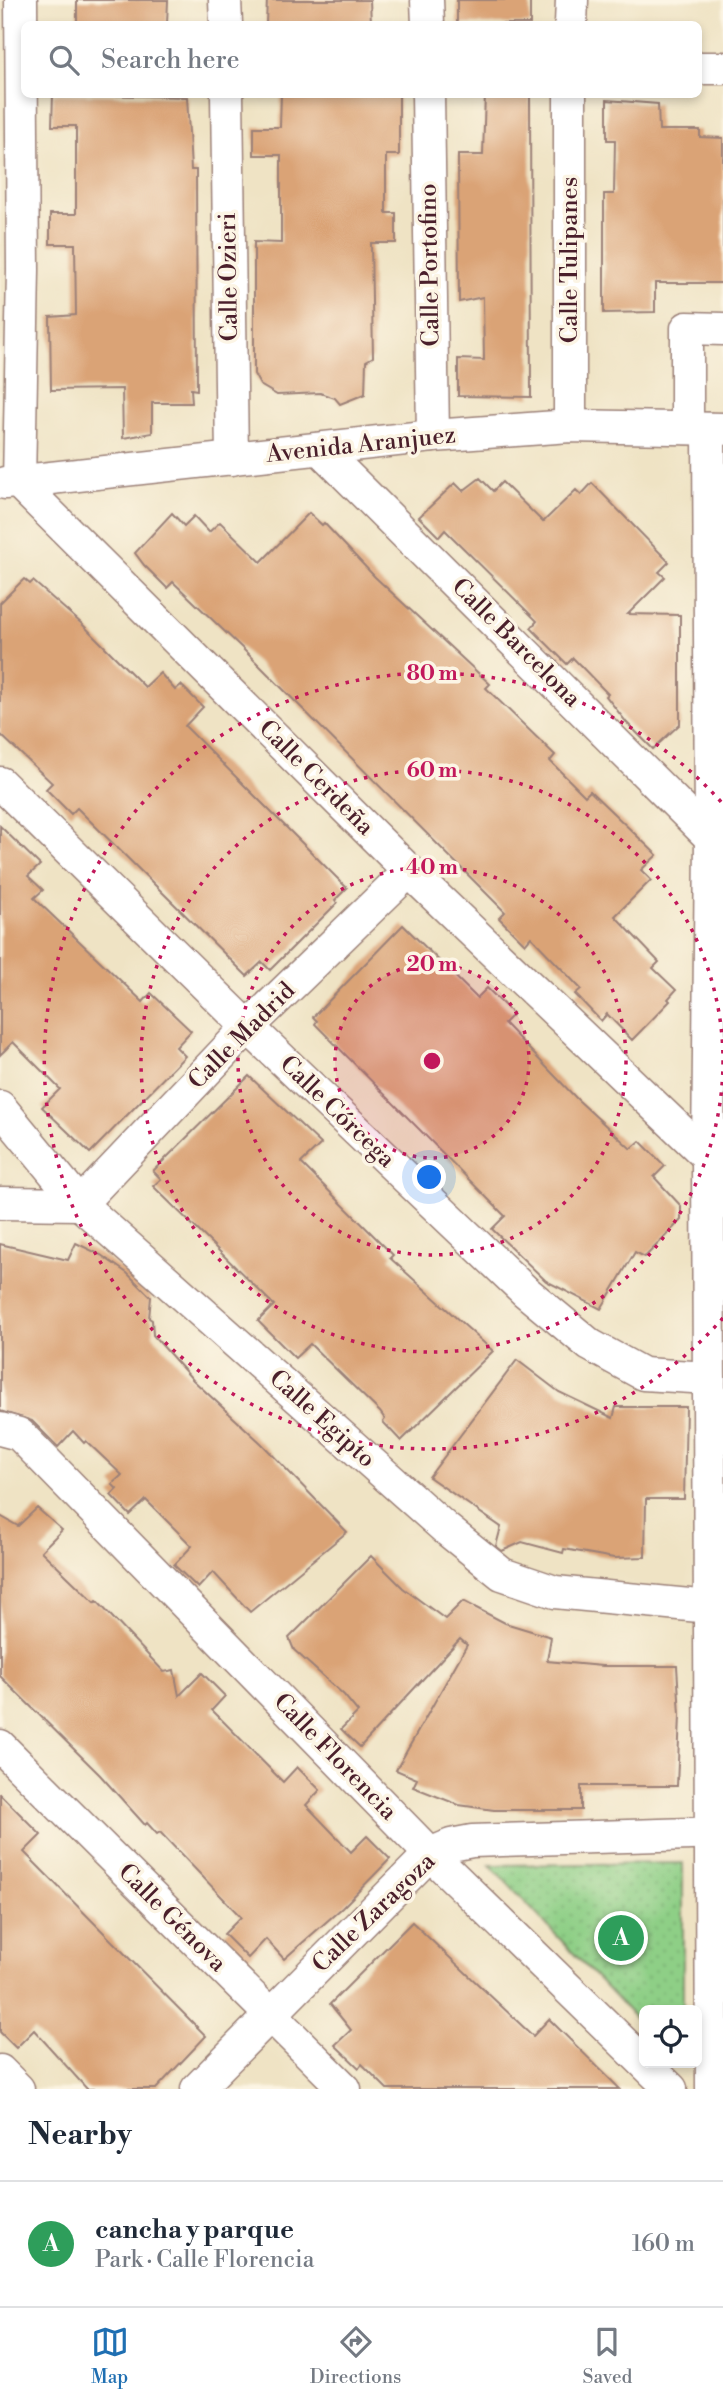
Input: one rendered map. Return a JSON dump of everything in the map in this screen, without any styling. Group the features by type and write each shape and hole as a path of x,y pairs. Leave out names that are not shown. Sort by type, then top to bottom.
{"street":[{"path":"10,483 10,67 21,0"},
{"path":"225,0 226,21"},
{"path":"427,0 428,21"},
{"path":"571,21 572,0"},
{"path":"702,68 723,68"},
{"name":"Calle Ozieri","path":"227,98 232,458"},
{"name":"Calle Portofino","path":"428,98 432,436"},
{"name":"Calle Tulipanes","path":"570,98 570,426"},
{"path":"712,2089 717,1833 710,1607 708,1157 711,838 717,773 706,429 687,328 723,329"},
{"name":"Avenida Aranjuez","path":"10,483 432,436 570,426 706,429"},
{"name":"Calle Barcelona","path":"320,449 711,838"},
{"name":"Calle Cerdeña","path":"10,483 409,872 708,1157"},
{"name":"Calle Córcega","path":"0,783 248,1027 525,1291 590,1345 643,1374 709,1378"},
{"name":"Calle Madrid","path":"80,1204 248,1027 409,872"},
{"name":"Calle Egipto","path":"0,1107 80,1204 446,1529 502,1574 555,1592 710,1607"},
{"path":"0,1203 80,1204"},
{"name":"Calle Florencia","path":"0,1429 19,1434 430,1854 671,2089"},
{"name":"Calle Génova","path":"0,1746 345,2089"},
{"name":"Calle Zaragoza","path":"197,2089 430,1854 451,1845 495,1839 717,1833"},
{"path":"0,2071 18,2089"}],"green space":[{"path":"683,1863 683,2005 639,2005 639,2023 490,1865"}],"building":[{"path":"77,0 168,0 167,21 77,21"},
{"path":"267,0 370,0 371,21 266,21"},
{"path":"457,0 530,0 530,21 457,21"},
{"path":"53,98 187,98 191,170 196,170 197,390 191,389 192,403 152,403 152,433 123,438 122,389 51,390 50,317 76,315 75,244 50,244 50,214 76,214 76,126 52,126"},
{"path":"281,98 399,98 399,155 386,155 386,213 396,213 396,243 371,243 373,357 366,361 365,394 340,404 335,398 320,393 277,395 260,385 254,374 254,242 281,243 281,155 254,155 254,127 280,127"},
{"path":"485,98 530,98 531,397 458,396 458,359 484,360 483,297 459,302 458,155 483,155"},
{"path":"607,100 658,104 659,130 700,130 700,137 723,138 723,283 655,283 655,312 604,313 604,194 614,194 615,140 607,140"},
{"path":"480,478 493,491 502,482 543,522 576,490 581,495 592,483 669,562 659,572 665,577 628,614 680,615 680,724 653,749 627,723 606,696 608,694 573,658 567,664 531,628 537,621 445,530 439,537 419,517 455,483 463,491"},
{"path":"172,513 184,526 194,516 209,532 220,522 261,562 309,513 322,525 324,523 375,577 490,684 486,688 555,755 550,761 585,796 590,791 657,855 641,870 651,880 615,916 659,962 653,968 676,990 668,999 670,1001 632,1040 607,1014 601,1021 575,994 581,989 531,937 525,944 499,918 505,912 242,648 173,582 167,588 144,565 135,553"},
{"path":"24,579 30,584 33,581 82,624 145,687 160,673 175,690 181,685 203,707 185,726 347,888 335,900 337,903 270,970 262,962 247,976 77,808 71,814 46,789 52,783 0,734 0,603"},
{"path":"0,826 40,865 28,876 43,890 34,898 143,1002 151,993 191,1031 176,1047 185,1056 90,1153 42,1107 60,1089 13,1042 0,1055"},
{"path":"403,925 477,998 487,988 513,1014 504,1023 578,1100 631,1149 640,1141 665,1166 654,1177 681,1206 681,1220 645,1257 635,1252 601,1309 546,1281 492,1229 505,1216 315,1024 317,1021 313,1017"},
{"path":"249,1076 321,1144 301,1163 393,1255 390,1258 493,1351 401,1441 383,1422 385,1419 380,1412 310,1344 295,1358 258,1321 274,1305 153,1186 161,1179 153,1171"},
{"path":"76,1243 101,1255 127,1273 151,1297 149,1318 152,1320 153,1335 193,1380 261,1443 347,1532 250,1612 213,1572 198,1588 174,1565 192,1546 146,1500 130,1515 111,1495 117,1489 112,1484 122,1475 86,1441 84,1443 73,1431 58,1447 32,1421 0,1411 0,1244 68,1260"},
{"path":"517,1360 559,1392 613,1418 616,1407 686,1407 684,1499 646,1499 645,1557 614,1558 564,1549 563,1553 522,1542 502,1551 496,1546 501,1527 429,1477"},
{"path":"37,1508 62,1530 41,1551 95,1603 97,1601 164,1672 174,1670 179,1696 202,1673 225,1696 212,1710 283,1782 297,1767 320,1790 306,1805 351,1852 367,1836 390,1859 342,1908 284,1959 266,1939 248,1958 224,1934 241,1917 160,1832 157,1834 147,1823 145,1825 100,1775 0,1676 0,1516 18,1526"},
{"path":"371,1556 403,1588 445,1619 463,1601 505,1623 551,1637 547,1661 602,1666 677,1666 680,1715 677,1786 581,1786 581,1810 494,1810 459,1805 413,1787 417,1779 396,1770 467,1645 460,1639 360,1747 341,1729 358,1712 344,1695 294,1650 289,1638"},
{"path":"0,1794 41,1835 24,1852 206,2036 156,2089 87,2089 34,2030 16,2048 0,2032"},
{"path":"412,1922 533,2036 549,2019 620,2089 387,2089 362,2064 359,2068 335,2045 351,2030 330,2004"}],"place":[{"name":"cancha y parque","path":"621,1938"}]}
